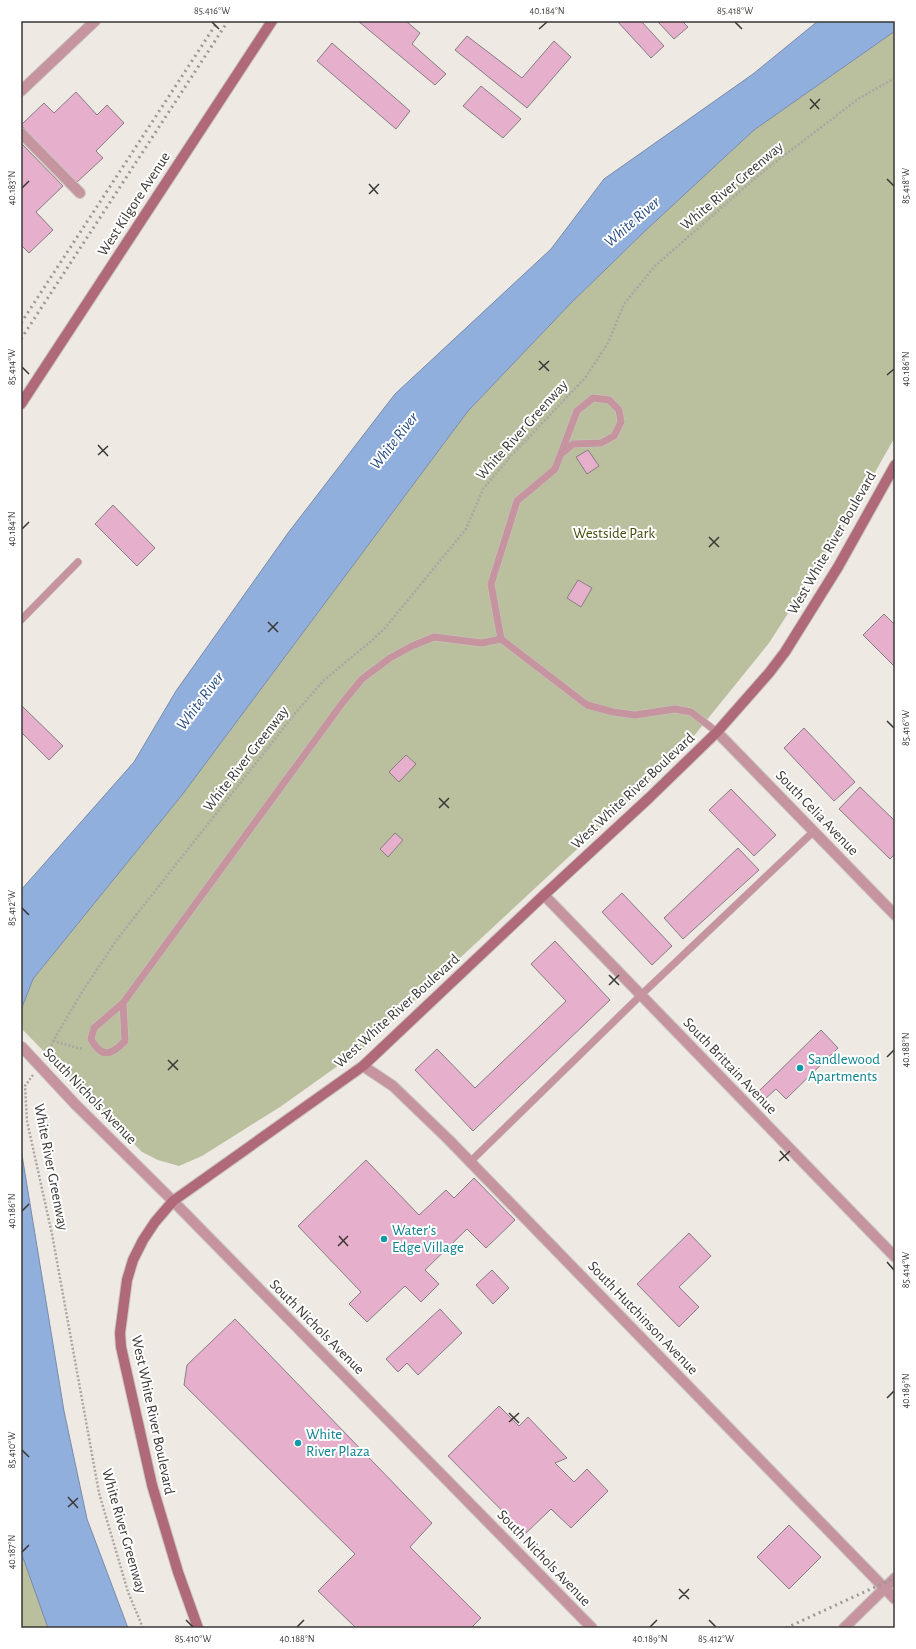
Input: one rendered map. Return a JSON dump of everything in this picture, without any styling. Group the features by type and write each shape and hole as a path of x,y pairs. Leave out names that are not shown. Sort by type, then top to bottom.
{"street":[{"path":"21,90 95,21"},
{"name":"West Kilgore Avenue","path":"21,404 272,21"},
{"path":"21,133 80,193"},
{"name":"West White River Boulevard","path":"198,1628 178,1572 152,1485 121,1347 120,1333 127,1280 133,1260 143,1240 155,1222 173,1201 363,1066 649,798 717,732 769,673 789,645 838,567 895,465"},
{"name":"South Celia Avenue","path":"717,732 895,915"},
{"name":"South Brittain Avenue","path":"544,895 893,1252"},
{"name":"South Nichols Avenue","path":"21,1046 75,1104 173,1201 592,1628"},
{"name":"South Hutchinson Avenue","path":"363,1066 393,1086 470,1162 895,1599"},
{"path":"844,1628 895,1578"}],"lane":[{"path":"561,454 573,444 601,443 614,436 621,422 619,410 609,400 593,398 577,411 555,468 517,501 491,584 501,639 587,705 612,712 635,715 675,709 691,712 717,732"},
{"path":"21,620 78,562"},
{"path":"123,1003 125,1041 116,1050 105,1053 97,1049 91,1039 94,1028 123,1003 343,702 362,679 390,658 412,646 434,637 482,643 501,639"},
{"path":"470,1162 641,995 814,831"}],"path":[{"name":"White River Greenway","path":"43,1062 48,1055 52,1041 118,938 297,711 324,680 385,628 466,529 483,489 510,457 585,378 608,343 624,304 655,266 760,174 858,99 895,78"},
{"path":"52,1041 78,1048 97,1049"},
{"name":"White River Greenway","path":"34,1074 25,1086 28,1121 52,1234 99,1492 128,1592 143,1628"}],"green space":[{"name":"Westside Park","path":"895,31 895,437 846,523 769,643 689,742 616,813 363,1048 280,1107 202,1156 179,1166 158,1160 142,1152 21,1028 21,1010 33,979 182,795 468,411 570,304 645,231 754,130"},
{"path":"21,1549 49,1628 21,1628"}],"water":[{"name":"White River","path":"818,21 895,21 895,31 754,130 645,231 570,304 468,411 182,795 33,979 21,1010 21,890 134,762 176,691 288,533 395,394 551,249 604,179 753,74"},
{"path":"21,1149 64,1411 87,1519 128,1628 48,1628 21,1552"}],"building":[{"path":"358,21 406,21 420,33 412,44 446,74 435,85"},
{"path":"617,21 641,21 664,46 651,58"},
{"path":"657,21 682,21 688,27 674,39"},
{"path":"467,36 522,78 554,41 571,57 527,108 455,50"},
{"path":"332,43 410,111 396,129 317,61"},
{"path":"481,86 521,119 503,138 463,106"},
{"path":"76,92 97,115 107,105 124,123 96,151 103,158 76,183 21,125 44,103 54,113"},
{"path":"21,143 63,186 36,212 53,230 29,253 21,245"},
{"path":"588,450 599,466 587,474 576,457"},
{"path":"113,505 155,548 137,566 95,524"},
{"path":"578,580 592,588 581,607 567,598"},
{"path":"884,614 895,625 895,667 863,635"},
{"path":"21,705 63,746 49,760 21,732"},
{"path":"804,728 855,782 834,801 784,748"},
{"path":"406,755 416,764 399,782 389,772"},
{"path":"860,787 895,821 895,854 890,859 839,809"},
{"path":"731,789 776,835 754,856 709,810"},
{"path":"395,833 403,840 388,857 380,849"},
{"path":"738,848 759,870 683,939 664,918"},
{"path":"622,893 672,946 652,965 602,912"},
{"path":"555,941 610,1000 473,1131 415,1070 437,1049 475,1088 566,1001 531,964"},
{"name":"Sandlewood Apartments","path":"821,1030 838,1048 786,1099 776,1089 765,1099 758,1092"},
{"name":"Water's Edge Village","path":"366,1160 419,1215 446,1190 454,1198 474,1178 515,1220 486,1248 467,1229 425,1270 439,1284 421,1302 405,1286 367,1322 349,1304 361,1292 298,1226"},
{"path":"689,1233 711,1256 679,1287 699,1307 679,1327 637,1284"},
{"path":"492,1270 509,1288 493,1304 476,1285"},
{"path":"440,1309 462,1333 418,1375 407,1363 398,1372 386,1359"},
{"name":"White River Plaza","path":"235,1319 432,1523 410,1547 481,1618 471,1628 356,1628 318,1591 355,1554 184,1385 187,1365"},
{"path":"499,1406 519,1426 528,1417 567,1458 555,1463 574,1482 587,1469 608,1491 571,1528 551,1509 525,1534 448,1456"},
{"path":"789,1525 821,1557 789,1589 757,1557"}],"railway":[{"path":"21,323 218,21"},
{"path":"21,339 228,21"},
{"path":"786,1628 895,1578"}],"place":[{"name":"Sandlewood Apartments","path":"800,1068"},
{"name":"Water's Edge Village","path":"384,1239"},
{"name":"White River Plaza","path":"298,1443"}]}
